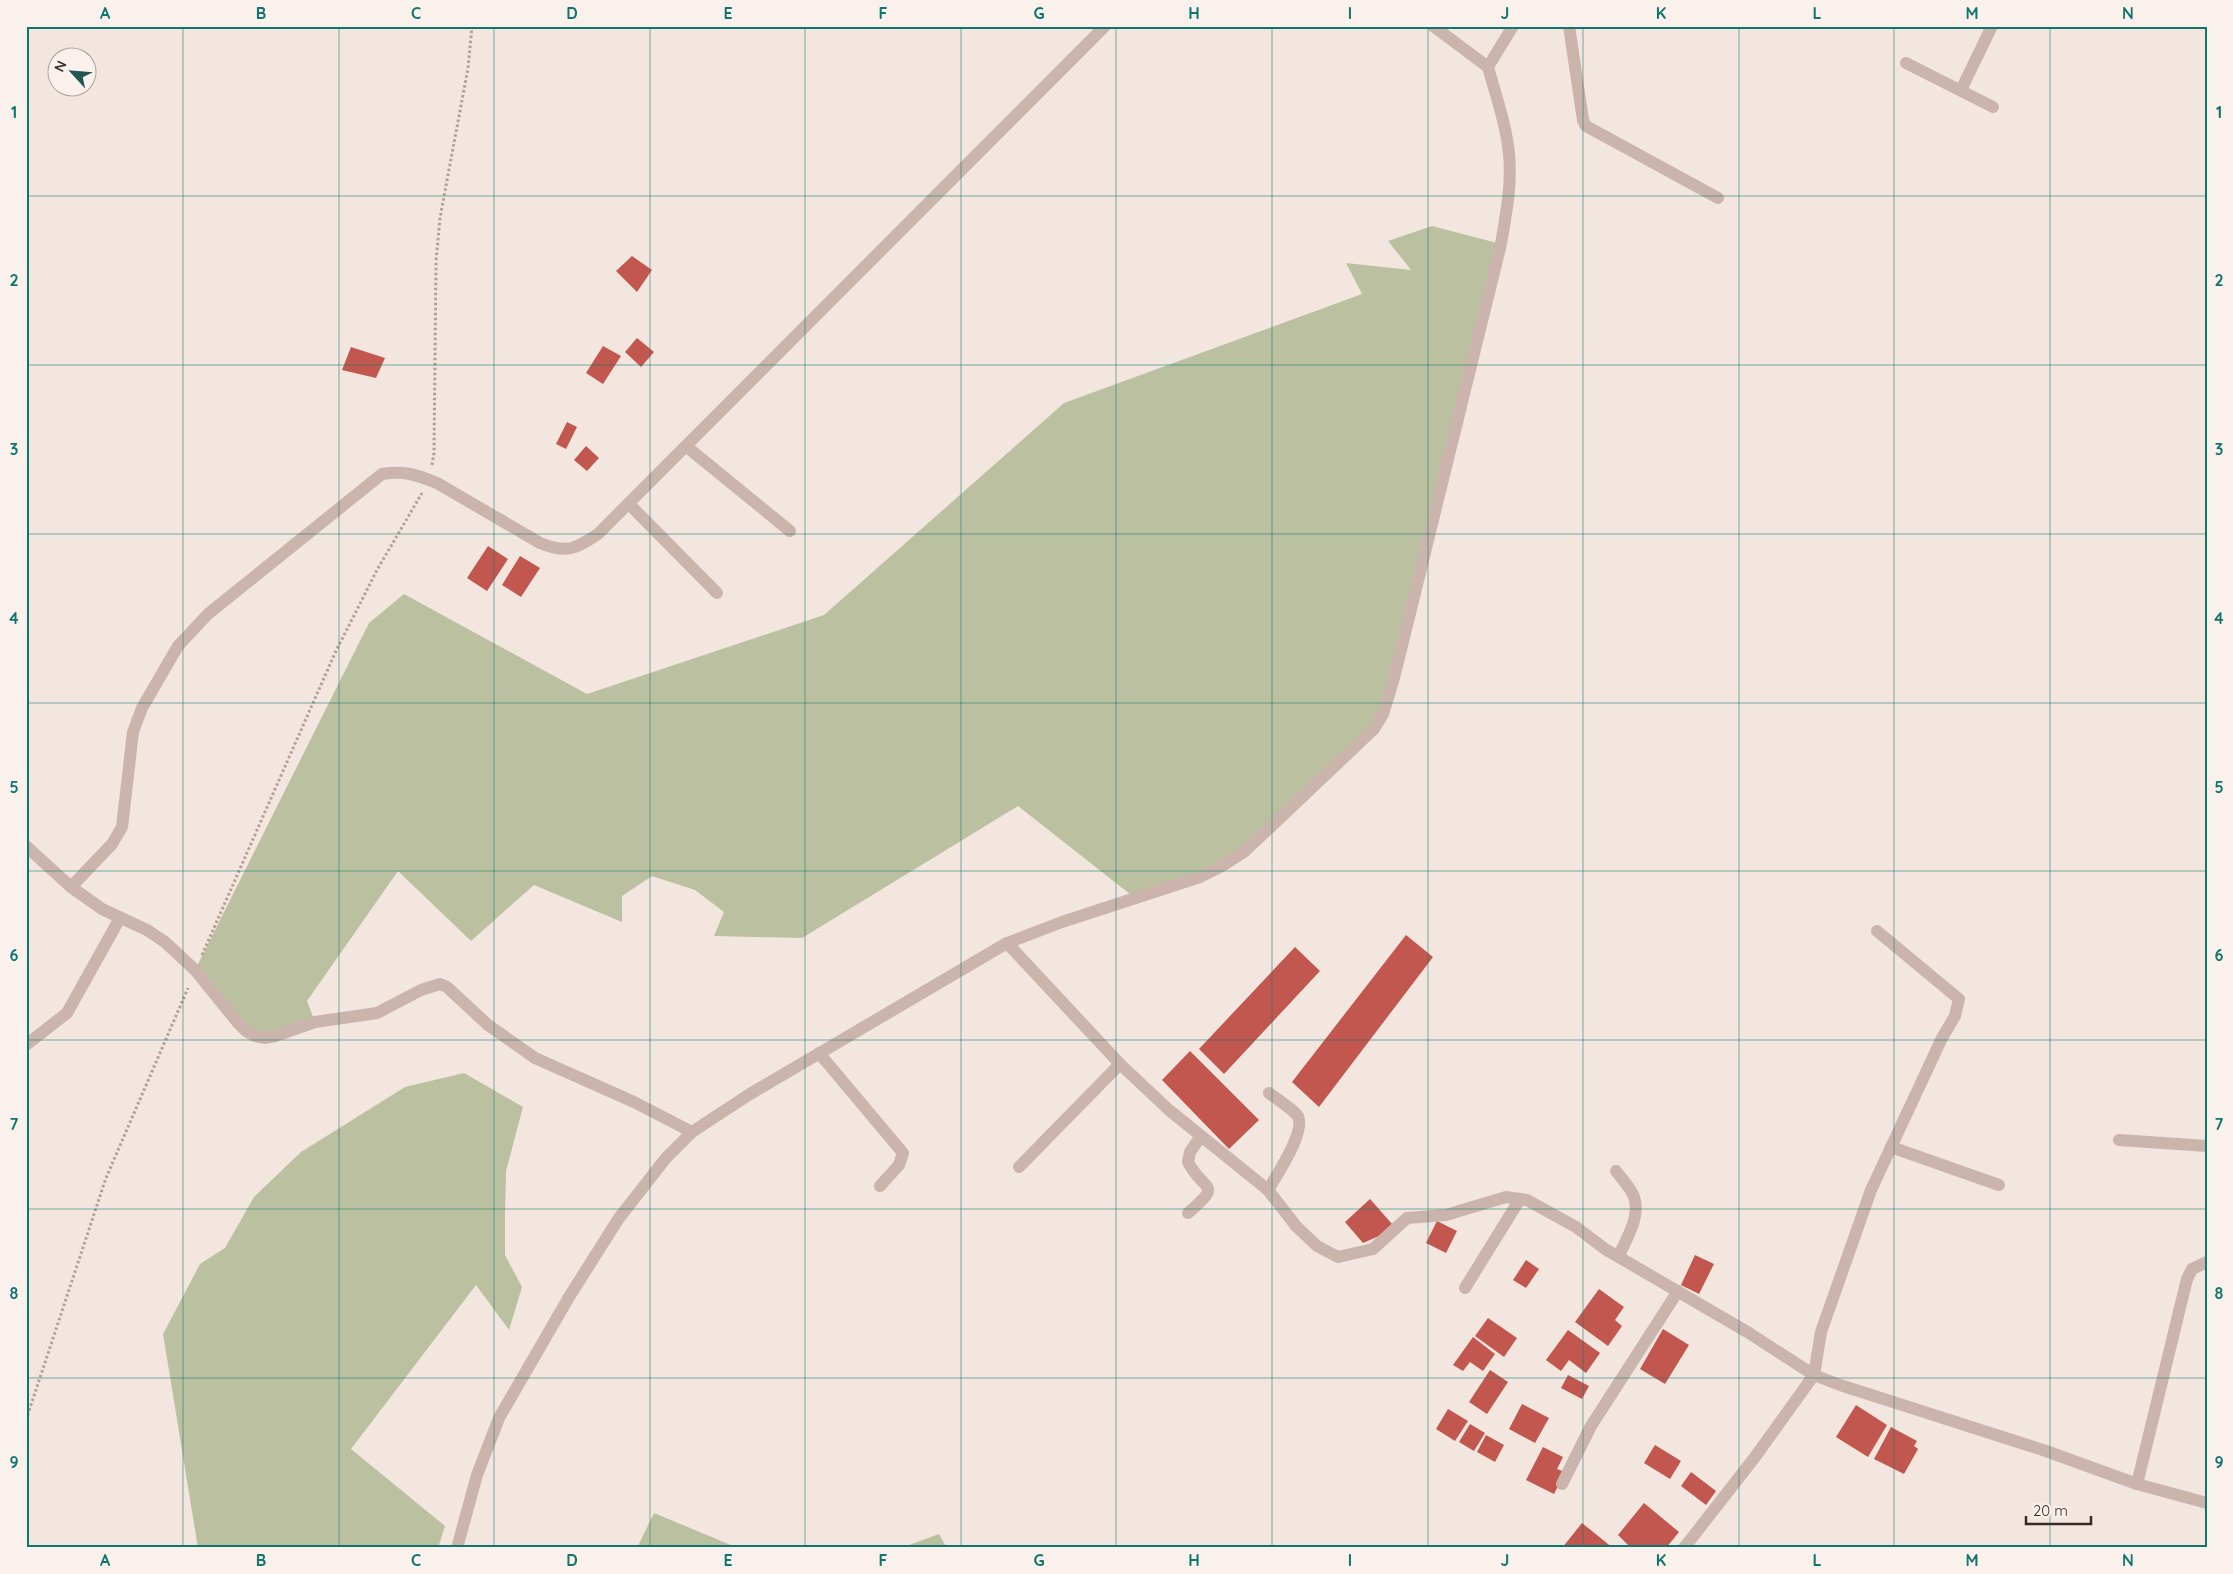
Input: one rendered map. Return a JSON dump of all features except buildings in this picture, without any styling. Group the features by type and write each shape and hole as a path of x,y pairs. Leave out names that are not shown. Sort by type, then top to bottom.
{"street":[{"path":"71,887 112,844 120,832 124,816 133,732 142,708 178,646 208,614 382,474 399,471 425,478 540,543 556,550 571,549 585,543 598,534 687,447 1105,26"},
{"path":"457,1548 477,1475 499,1418 569,1297 619,1218 666,1158 692,1132 750,1094 1007,943 1062,922 1200,877 1222,866 1244,852 1374,729 1383,714 1394,678 1501,244 1508,197 1509,156 1503,118 1488,67 1433,26"},
{"path":"1488,67 1513,26"},
{"path":"1569,26 1586,126 1718,198"},
{"path":"1961,90 1992,26"},
{"path":"1906,63 1993,107"},
{"path":"687,447 790,532"},
{"path":"629,504 717,593"},
{"path":"26,846 71,887 102,909 148,930 177,952 192,966 246,1031 264,1038 315,1022 377,1013 421,990 440,984 447,987 488,1025 535,1058 634,1102 692,1132"},
{"path":"26,1045 67,1013 120,918"},
{"path":"1684,1548 1755,1457 1814,1375 1821,1332 1871,1190 1955,1016 1959,999 1877,931"},
{"path":"1007,943 1120,1064 1169,1110 1268,1190 1296,1226 1317,1246 1338,1257 1373,1249 1407,1218 1446,1215 1506,1197 1527,1200 1576,1227 1618,1256 1749,1333 1814,1375 2046,1451 2137,1484 2207,1503"},
{"path":"819,1053 903,1153 899,1164 880,1186"},
{"path":"1019,1167 1120,1064"},
{"path":"1268,1190 1284,1163 1300,1129 1301,1122 1297,1115 1269,1093"},
{"path":"1188,1213 1209,1193 1207,1186 1192,1170 1188,1162 1190,1152 1201,1136"},
{"path":"2119,1140 2207,1146"},
{"path":"1891,1147 2000,1184"},
{"path":"1616,1172 1634,1195 1636,1207 1632,1226 1618,1256"},
{"path":"1465,1288 1520,1199"},
{"path":"2137,1484 2187,1279 2192,1269 2207,1262"},
{"path":"1562,1484 1591,1426 1678,1292"}],"path":[{"path":"26,1420 106,1178 192,966 335,654 425,478 434,453 436,252 440,218 468,68 472,26"}],"green space":[{"path":"1432,226 1501,244 1383,714 1244,852 1135,898 1018,806 802,938 714,936 724,912 695,890 652,876 622,896 622,922 534,885 471,941 398,871 307,1001 315,1022 255,1036 195,970 369,623 404,594 587,694 824,615 1064,403 1362,294 1346,263 1411,270 1388,241"},
{"path":"464,1073 523,1107 506,1171 505,1216 505,1255 522,1287 509,1330 476,1285 351,1449 445,1526 438,1548 198,1548 163,1334 200,1264 225,1248 254,1197 301,1152 405,1087"},
{"path":"654,1513 738,1548 637,1548"},
{"path":"939,1534 947,1548 901,1548"}]}
